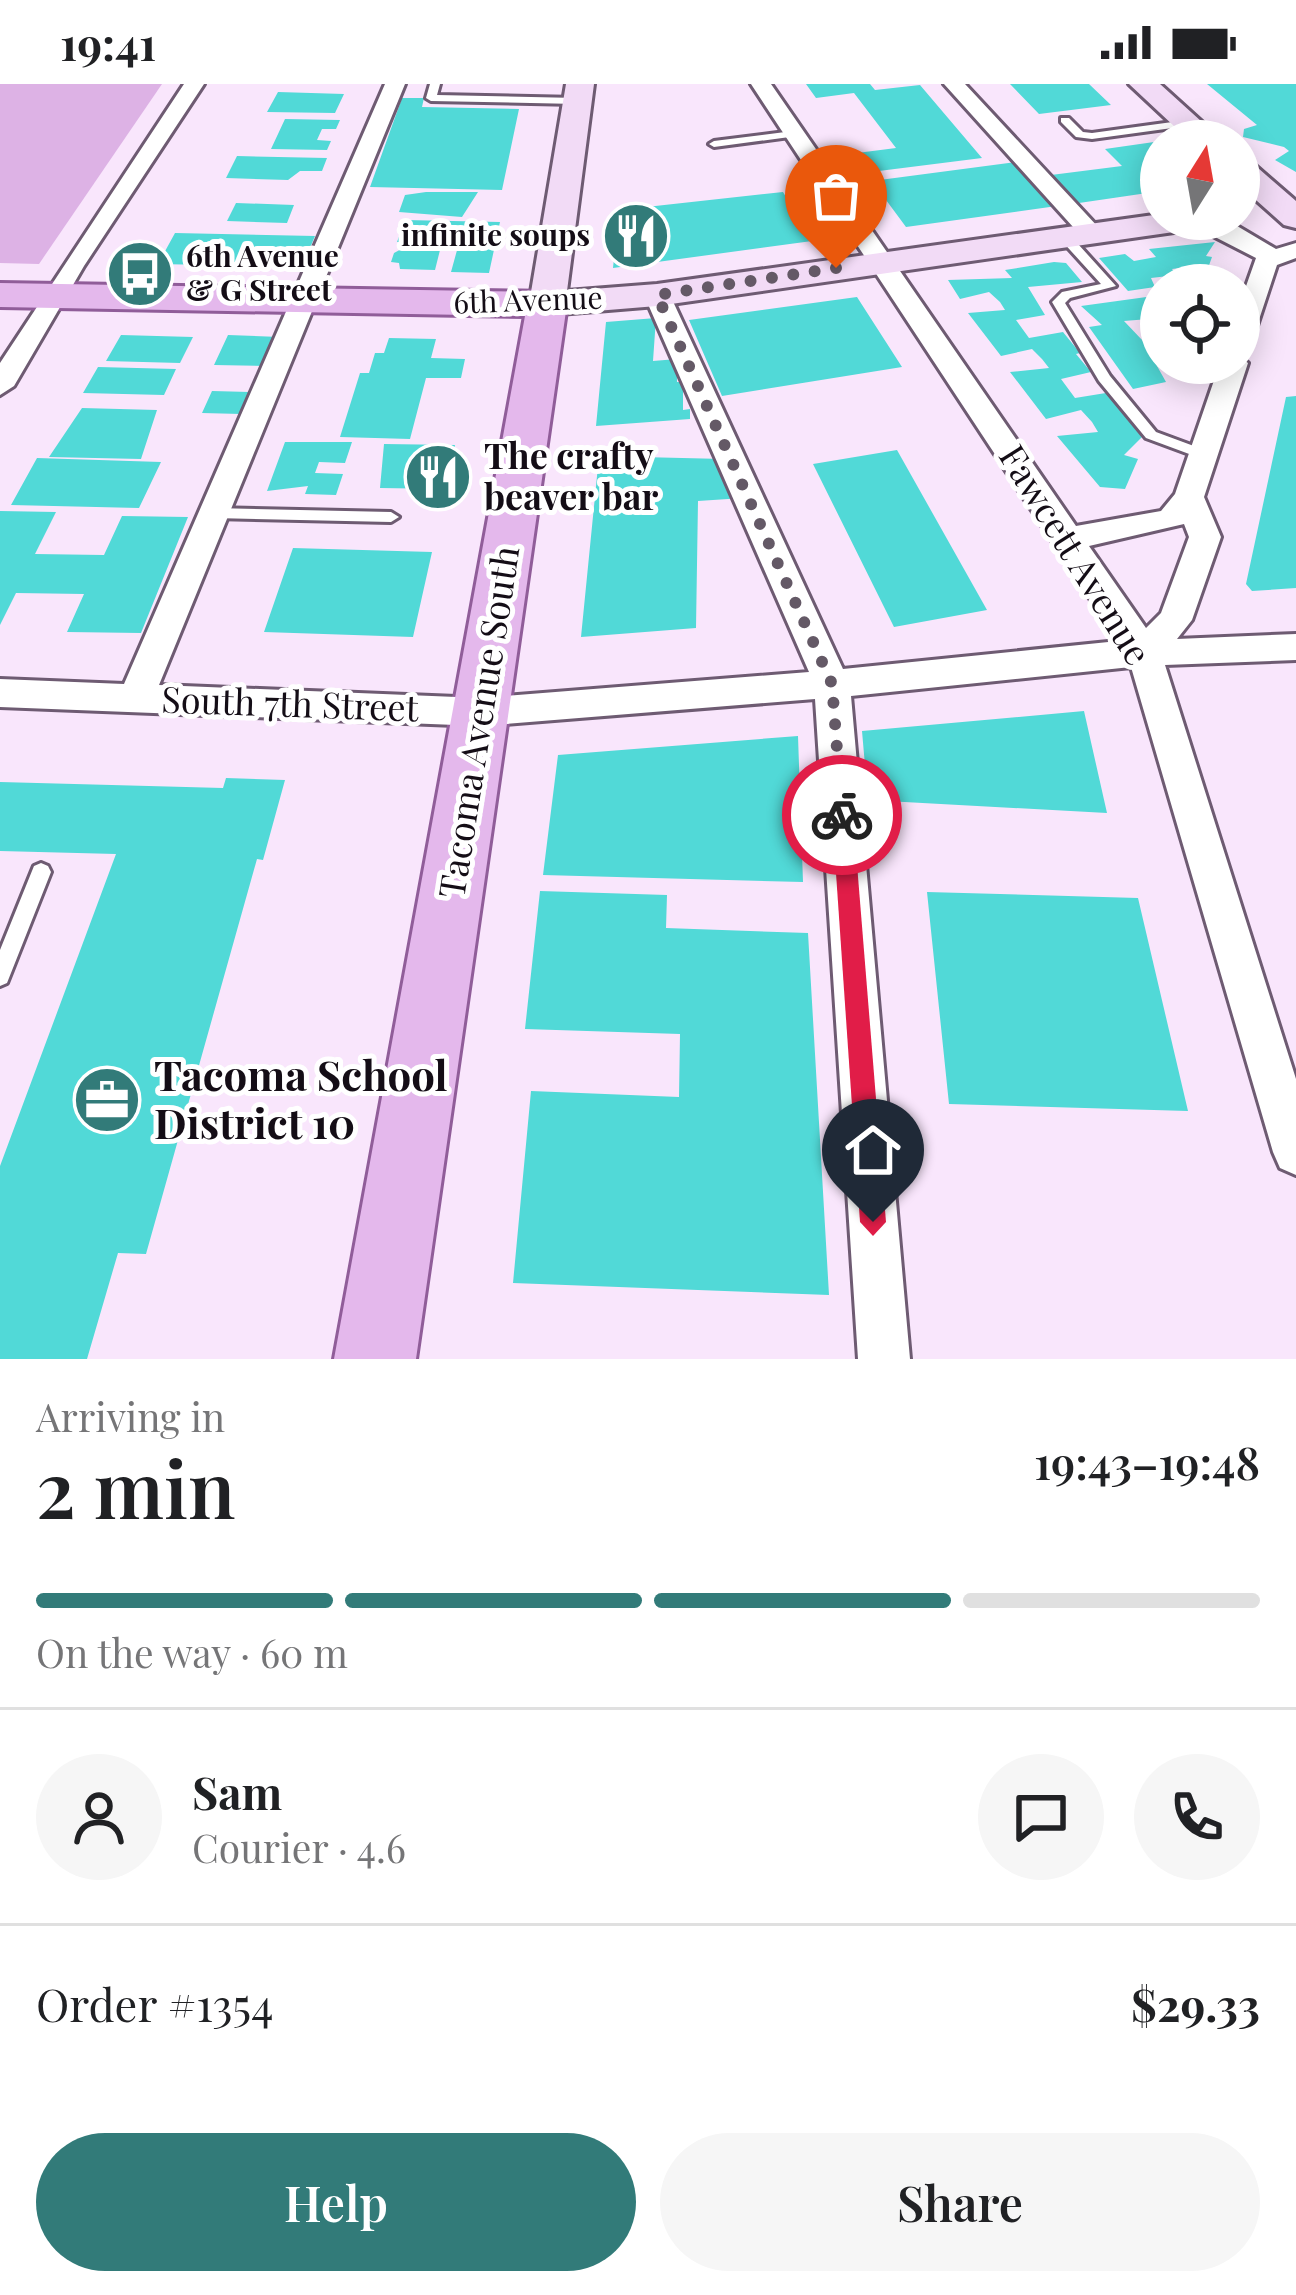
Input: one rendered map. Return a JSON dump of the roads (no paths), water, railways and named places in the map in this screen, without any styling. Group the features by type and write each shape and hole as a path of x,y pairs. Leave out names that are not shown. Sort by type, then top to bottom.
{"main road":[{"name":"6th Avenue","path":"0,295 547,304"},
{"name":"Tacoma Avenue South","path":"376,1359 547,304"}],"street":[{"path":"0,386 194,84"},
{"path":"136,698 395,84"},
{"name":"Fawcett Avenue","path":"761,84 1143,651 1296,1151"},
{"path":"954,84 1078,235"},
{"path":"1143,84 1184,120"},
{"name":"Tacoma Avenue South","path":"547,304 579,93"},
{"path":"1260,185 1291,209"},
{"path":"1260,211 1291,209"},
{"name":"6th Avenue","path":"547,304 657,295 1140,226"},
{"path":"1254,240 1284,253 1260,303"},
{"path":"657,295 832,684 884,1359"},
{"path":"1071,538 1171,520 1189,497 1227,384"},
{"path":"1143,651 1175,620 1205,537 1189,497"},
{"name":"South 7th Street","path":"0,693 482,712 832,684 1143,651 1210,653 1296,646"}],"lane":[{"path":"435,84 431,98 579,93"},
{"path":"1065,120 1080,135 1140,134"},
{"path":"714,144 793,134"},
{"path":"1078,235 1110,286 1066,295 1058,302 1104,378 1151,435 1205,455"},
{"path":"214,513 391,517"},
{"path":"0,976 41,872"}],"place":[{"name":"infinite soups","path":"636,236"},
{"name":"6th Avenue & G Street","path":"140,274"},
{"name":"The crafty beaver bar","path":"438,477"},
{"name":"Tacoma School District 10","path":"107,1100"}]}
